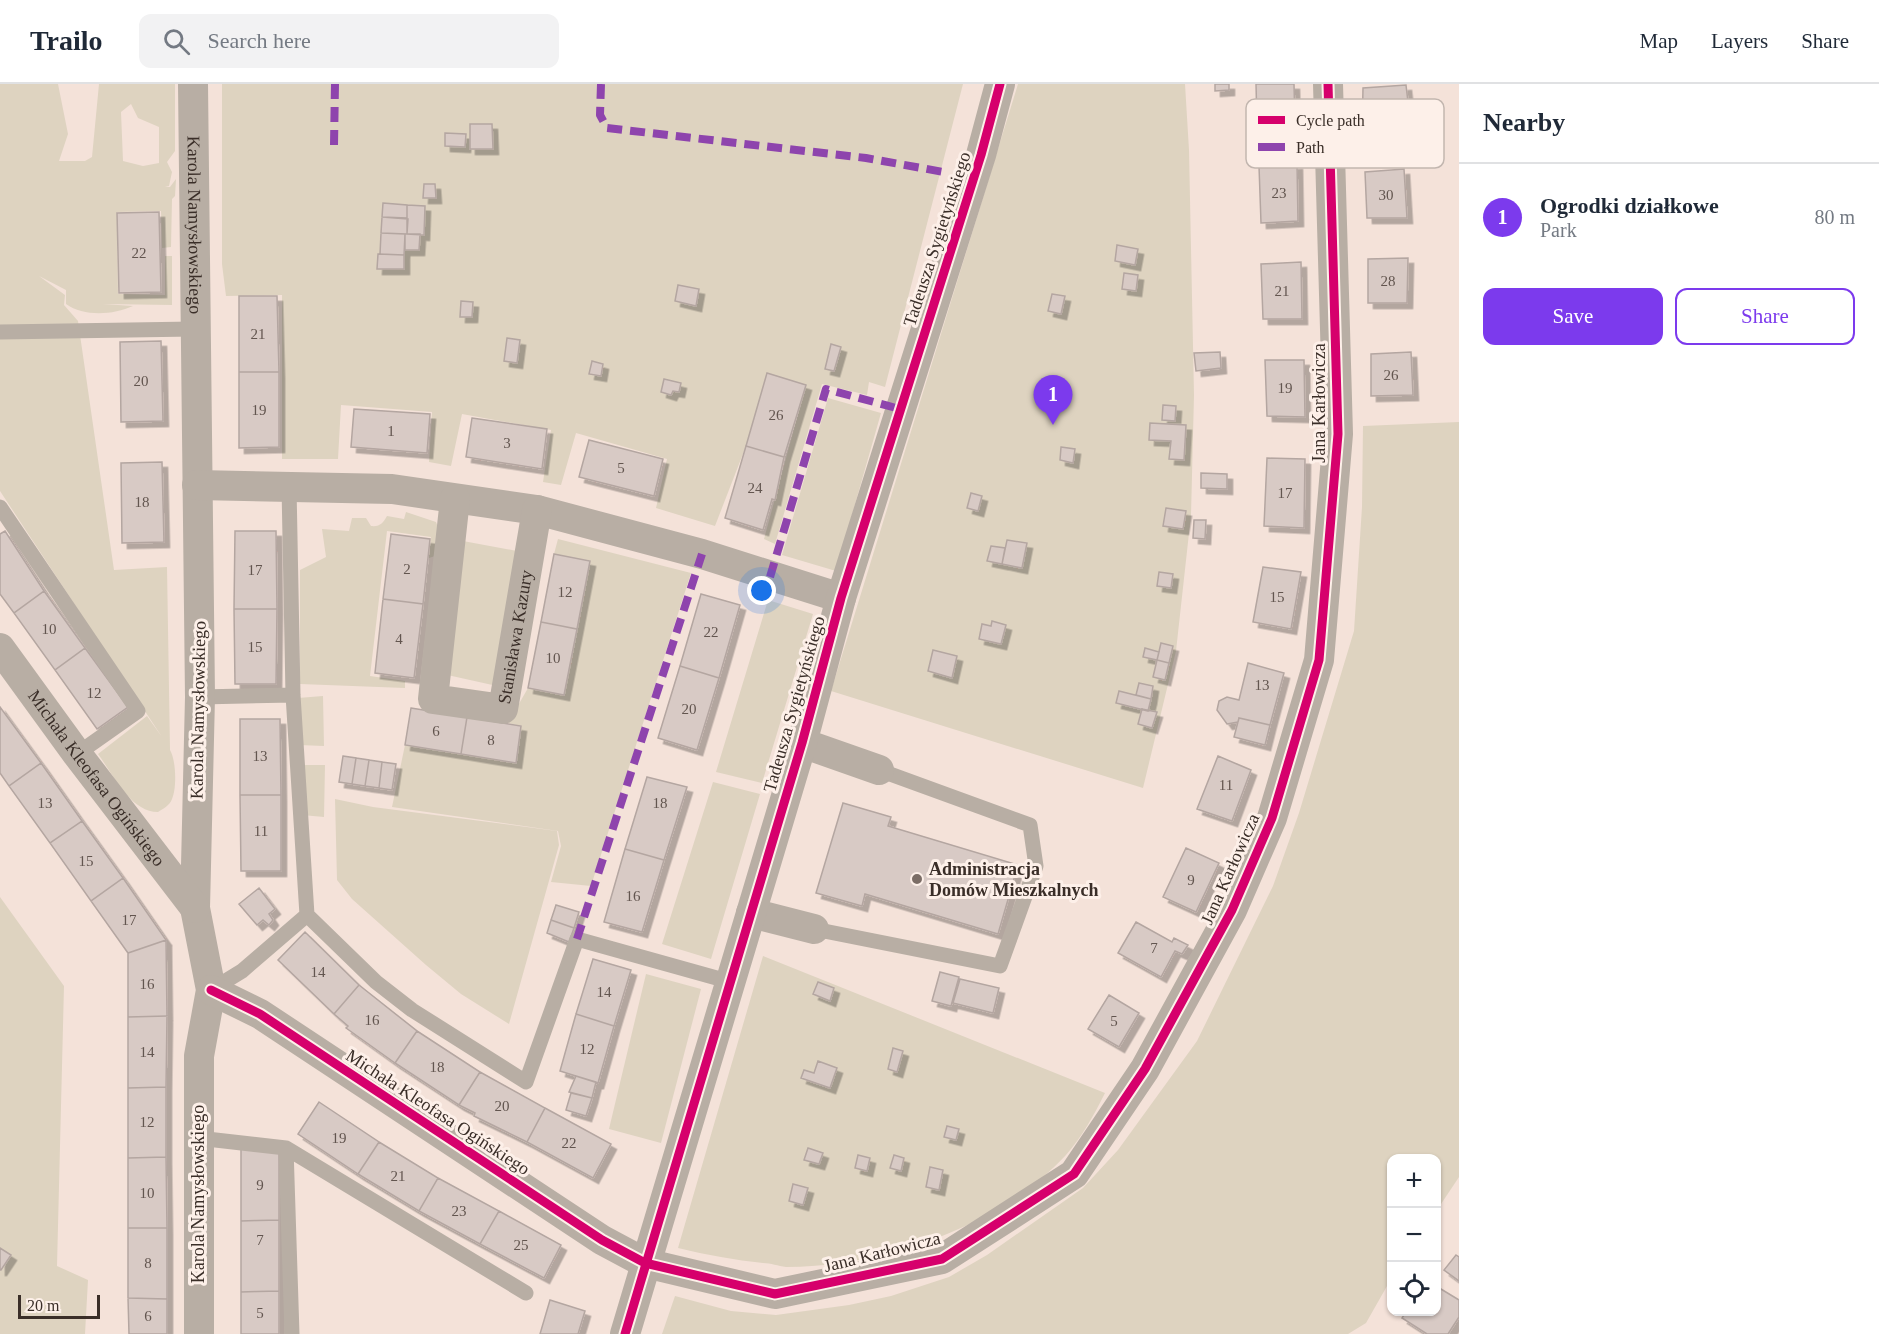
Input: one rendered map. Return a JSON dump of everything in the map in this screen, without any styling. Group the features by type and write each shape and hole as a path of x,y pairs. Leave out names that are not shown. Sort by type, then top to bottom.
{"street":[{"name":"Karola Namysłowskiego","path":"193,84 200,698 195,908 211,990 199,1056 199,1334"},
{"name":"Tadeusza Sygietyńskiego","path":"625,1334 802,743 841,598 981,155 1000,84"},
{"name":"Jana Karłowicza","path":"1328,84 1328,99"},
{"name":"Jana Karłowicza","path":"645,1263 775,1294 942,1259 1074,1174 1145,1069 1232,910 1272,818 1319,660 1338,434 1330,168"},
{"path":"197,485 392,489 537,510 702,554 841,598"},
{"name":"Stanisława Kazury","path":"455,499 433,699 503,709 537,510"},
{"name":"Michała Kleofasa Ogińskiego","path":"0,648 76,754 195,908"},
{"path":"802,743 879,770"},
{"path":"144,842 171,846 196,837"},
{"path":"751,913 814,929"},
{"name":"Michała Kleofasa Ogińskiego","path":"211,990 260,1014 602,1240 645,1263"}],"lane":[{"path":"0,332 194,329"},
{"path":"289,486 293,695 307,915 376,982 412,1010 526,1082 577,939 731,982"},
{"path":"0,507 138,711 76,754"},
{"path":"200,698 293,695"},
{"path":"814,929 999,966 1036,866 1030,825 879,770"},
{"path":"211,990 242,971 307,915"},
{"path":"198,1138 286,1148 526,1293"},
{"path":"286,1148 292,1334"}],"shaded area":[{"path":"0,84 58,84 68,134 59,161 85,161 92,157 99,84 175,84 175,151 167,162 172,172 169,186 165,187 170,187 176,179 175,196 172,199 171,247 162,248 161,211 117,212 118,294 165,295 165,256 172,256 172,305 103,304 133,306 108,313 90,313 66,304 66,290 39,276 65,295 64,305 78,321 114,570 167,567 170,750 174,760 175,781 171,801 158,812 139,806 131,799 98,754 147,716 162,737 0,491","holes":["131,104 138,118 159,127 159,163 143,166 123,161 121,112"]},
{"path":"222,84 963,84 885,387 869,382 867,395 822,384 775,544 764,539 806,385 767,373 746,446 715,526 656,508 667,459 576,433 561,485 543,482 551,430 462,414 451,466 429,462 432,412 341,405 338,459 282,459 282,295 226,296 222,264"},
{"path":"1018,84 1185,84 1189,150 1194,395 1191,515 1176,651 1143,788 831,691"},
{"path":"828,398 881,413 836,571 782,555"},
{"path":"1459,422 1459,1177 1441,1204 1441,1154 1387,1154 1387,1286 1366,1323 1348,1334 662,1334 675,1296 731,1311 776,1315 849,1305 891,1296 949,1277 987,1255 1083,1188 1118,1150 1197,1041 1273,886 1299,813 1354,631 1362,507 1363,426"},
{"path":"406,512 436,522 438,527 435,556 429,558 431,537 387,531 370,676 405,681 405,688 300,684 300,570 326,557 322,529 349,531 352,518 366,518 371,526 377,526 383,523 387,516 404,519"},
{"path":"558,539 691,573 591,886 551,882 561,846 558,831 392,807 405,745 515,762 521,726 508,723 528,688 564,695 590,561 554,554"},
{"path":"463,541 517,551 497,686 443,674"},
{"path":"768,600 813,614 762,783 716,772"},
{"path":"323,696 324,746 299,745 298,698"},
{"path":"302,765 325,765 324,817 302,815"},
{"path":"713,782 760,794 711,959 662,944"},
{"path":"335,799 373,807 557,831 559,845 509,1024 461,994 426,965 352,899 337,880"},
{"path":"0,897 64,986 57,1266 88,1280 85,1334 0,1334"},
{"path":"763,956 1105,1093 1072,1148 1039,1180 1008,1203 974,1222 937,1238 900,1251 861,1260 786,1267 678,1248"},
{"path":"646,974 701,989 661,1143 609,1129"}],"building":[{"path":"1215,84 1229,84 1229,90 1215,91"},
{"path":"1256,84 1294,84 1294,99 1256,99"},
{"path":"1406,85 1408,99 1363,99 1363,88"},
{"path":"470,124 492,124 493,149 470,149"},
{"path":"445,133 466,134 465,147 445,146"},
{"path":"1259,168 1297,168 1298,221 1261,223"},
{"path":"1404,169 1407,218 1367,218 1365,172"},
{"path":"424,184 435,184 436,198 423,198"},
{"path":"383,203 407,205 407,218 382,217"},
{"path":"407,205 425,206 424,235 407,234"},
{"path":"159,212 161,292 119,293 117,213"},
{"path":"382,217 408,219 407,234 381,233"},
{"path":"381,233 405,234 404,255 380,254"},
{"path":"405,234 420,234 419,250 405,250"},
{"path":"1117,245 1138,249 1135,265 1115,261"},
{"path":"378,254 404,255 404,269 377,269"},
{"path":"1408,258 1407,303 1368,303 1368,259"},
{"path":"1301,262 1302,319 1263,319 1261,264"},
{"path":"1124,273 1138,275 1136,291 1122,289"},
{"path":"678,285 699,289 696,306 675,301"},
{"path":"1052,294 1065,296 1061,314 1048,311"},
{"path":"239,296 277,296 279,372 239,372"},
{"path":"461,301 473,302 472,317 460,317"},
{"path":"507,338 520,340 517,363 504,361"},
{"path":"161,341 163,421 121,422 120,342"},
{"path":"831,344 841,347 834,371 825,369"},
{"path":"1220,352 1221,368 1196,371 1194,353"},
{"path":"1411,352 1413,395 1371,396 1371,354"},
{"path":"1265,360 1304,360 1305,417 1267,416"},
{"path":"592,361 603,364 601,376 589,374"},
{"path":"239,372 279,372 279,447 239,448"},
{"path":"767,373 806,385 784,457 746,446"},
{"path":"664,379 681,383 679,392 673,391 671,395 661,392"},
{"path":"1163,405 1176,406 1175,421 1162,420"},
{"path":"354,409 430,414 427,453 351,447"},
{"path":"472,418 547,429 542,469 466,457"},
{"path":"1150,423 1186,425 1184,460 1169,459 1171,441 1149,440"},
{"path":"589,440 663,459 654,496 579,477"},
{"path":"746,446 784,457 775,500 772,499 763,530 725,518"},
{"path":"1061,447 1075,449 1073,463 1060,460"},
{"path":"1267,458 1305,459 1304,528 1264,526"},
{"path":"162,462 164,542 122,543 121,463"},
{"path":"1201,473 1227,474 1227,489 1201,488"},
{"path":"971,493 982,496 978,511 967,508"},
{"path":"1166,508 1186,511 1183,529 1163,526"},
{"path":"1194,520 1206,520 1205,539 1193,538"},
{"path":"5,531 44,591 14,613 0,594 0,534"},
{"path":"235,531 276,531 277,609 234,609"},
{"path":"391,534 430,539 423,604 383,599"},
{"path":"1007,540 1027,543 1022,568 1002,564"},
{"path":"991,546 1005,548 1002,564 987,561"},
{"path":"554,554 590,561 577,629 541,622"},
{"path":"1263,567 1301,572 1291,629 1253,622"},
{"path":"1159,572 1173,574 1171,588 1157,586"},
{"path":"44,591 85,648 55,670 14,613"},
{"path":"701,594 740,605 719,678 680,666"},
{"path":"383,599 423,604 414,678 375,673"},
{"path":"234,609 277,609 276,684 235,684"},
{"path":"992,621 1006,625 1001,644 979,639 982,624 991,626"},
{"path":"541,622 577,629 564,695 528,688"},
{"path":"1161,643 1173,646 1169,663 1157,660"},
{"path":"85,648 128,707 97,729 55,670"},
{"path":"1145,648 1159,652 1157,660 1143,657"},
{"path":"933,650 957,656 952,678 928,671"},
{"path":"1157,660 1169,663 1165,680 1153,677"},
{"path":"1248,663 1284,673 1270,725 1239,718 1238,722 1227,724 1217,710 1219,701 1227,697 1239,700"},
{"path":"680,666 719,678 697,750 658,738"},
{"path":"1139,683 1153,686 1151,699 1136,695"},
{"path":"1119,691 1151,699 1148,711 1116,703"},
{"path":"0,707 41,763 9,786 0,773"},
{"path":"411,708 467,717 461,754 405,745"},
{"path":"1142,709 1157,712 1152,728 1138,724"},
{"path":"467,717 521,726 516,763 461,754"},
{"path":"1239,718 1270,725 1265,745 1234,737"},
{"path":"240,719 280,719 281,795 240,795"},
{"path":"343,756 356,758 352,784 339,782"},
{"path":"1218,756 1251,770 1232,821 1197,809"},
{"path":"356,758 369,760 365,786 352,784"},
{"path":"369,760 382,762 379,788 365,786"},
{"path":"382,762 396,764 392,790 379,788"},
{"path":"41,763 82,821 50,843 9,786"},
{"path":"647,777 687,787 664,860 625,849"},
{"path":"240,795 281,795 281,871 241,871"},
{"name":"Administracja Domów Mieszkalnych","path":"843,803 891,817 888,826 1018,865 998,934 865,894 862,906 816,893"},
{"path":"82,821 123,878 91,901 50,843"},
{"path":"1186,848 1219,863 1196,912 1163,897"},
{"path":"625,849 664,860 642,932 604,922"},
{"path":"123,878 166,940 128,953 91,901"},
{"path":"259,888 275,909 269,914 273,920 269,925 263,920 257,925 239,904"},
{"path":"556,905 579,912 574,928 551,920"},
{"path":"551,920 574,928 569,942 547,933"},
{"path":"1136,922 1172,942 1174,938 1188,945 1182,954 1175,951 1161,977 1118,953"},
{"path":"305,932 359,985 334,1014 278,960"},
{"path":"166,940 167,1016 128,1017 128,953"},
{"path":"593,959 631,970 614,1026 576,1014"},
{"path":"940,972 959,977 951,1006 932,1001"},
{"path":"960,979 999,988 993,1013 953,1003"},
{"path":"818,982 834,988 830,1001 813,994"},
{"path":"359,985 417,1031 395,1063 346,1028 348,1026 334,1014"},
{"path":"1109,995 1139,1013 1119,1047 1088,1029"},
{"path":"576,1014 614,1026 598,1083 560,1071"},
{"path":"167,1016 166,1087 128,1088 128,1017"},
{"path":"417,1031 480,1072 459,1105 395,1063"},
{"path":"893,1048 903,1051 897,1072 888,1069"},
{"path":"818,1061 837,1068 830,1088 801,1078 804,1070 814,1073"},
{"path":"480,1072 545,1108 527,1142 474,1116 475,1113 459,1105"},
{"path":"576,1076 596,1082 592,1098 569,1092"},
{"path":"166,1087 166,1157 128,1158 128,1088"},
{"path":"571,1093 592,1098 586,1116 566,1110"},
{"path":"319,1102 379,1142 358,1174 298,1134"},
{"path":"545,1108 611,1144 593,1178 527,1142"},
{"path":"947,1126 959,1129 956,1140 944,1137"},
{"path":"379,1142 438,1178 419,1211 358,1174"},
{"path":"808,1148 823,1153 819,1164 804,1160"},
{"path":"241,1149 279,1149 279,1220 241,1221"},
{"path":"858,1155 870,1158 867,1171 855,1168"},
{"path":"894,1155 904,1158 901,1171 890,1168"},
{"path":"166,1157 167,1228 128,1228 128,1158"},
{"path":"930,1167 943,1170 939,1190 926,1187"},
{"path":"438,1178 499,1211 480,1244 419,1211"},
{"path":"793,1184 808,1188 803,1205 789,1201"},
{"path":"499,1211 561,1245 544,1278 480,1244"},
{"path":"279,1220 279,1291 241,1292 241,1221"},
{"path":"128,1228 167,1228 167,1299 128,1298"},
{"path":"0,1248 11,1255 1,1270 0,1270"},
{"path":"1456,1255 1459,1257 1459,1281 1444,1270"},
{"path":"1441,1289 1459,1300 1459,1317 1448,1334 1427,1334 1402,1318 1403,1316 1441,1316"},
{"path":"279,1291 279,1334 241,1334 241,1292"},
{"path":"128,1298 167,1299 167,1334 129,1334"},
{"path":"550,1300 585,1311 578,1334 540,1334"}],"marked path":[{"path":"334,145 335,84"},
{"path":"601,84 600,115 607,128 866,158 949,173"},
{"path":"770,577 826,389 900,409"},
{"path":"577,939 702,554"}],"cycle path":[{"path":"625,1334 802,743 841,598 981,155 1000,84"},
{"path":"1328,84 1328,99"},
{"path":"211,990 260,1014 602,1240 645,1263 775,1294 942,1259 1074,1174 1145,1069 1232,910 1272,818 1319,660 1338,434 1330,168"}],"place":[{"name":"Ogrodki działkowe","path":"1053,425"},
{"name":"Administracja Domów Mieszkalnych","path":"917,879"}]}
